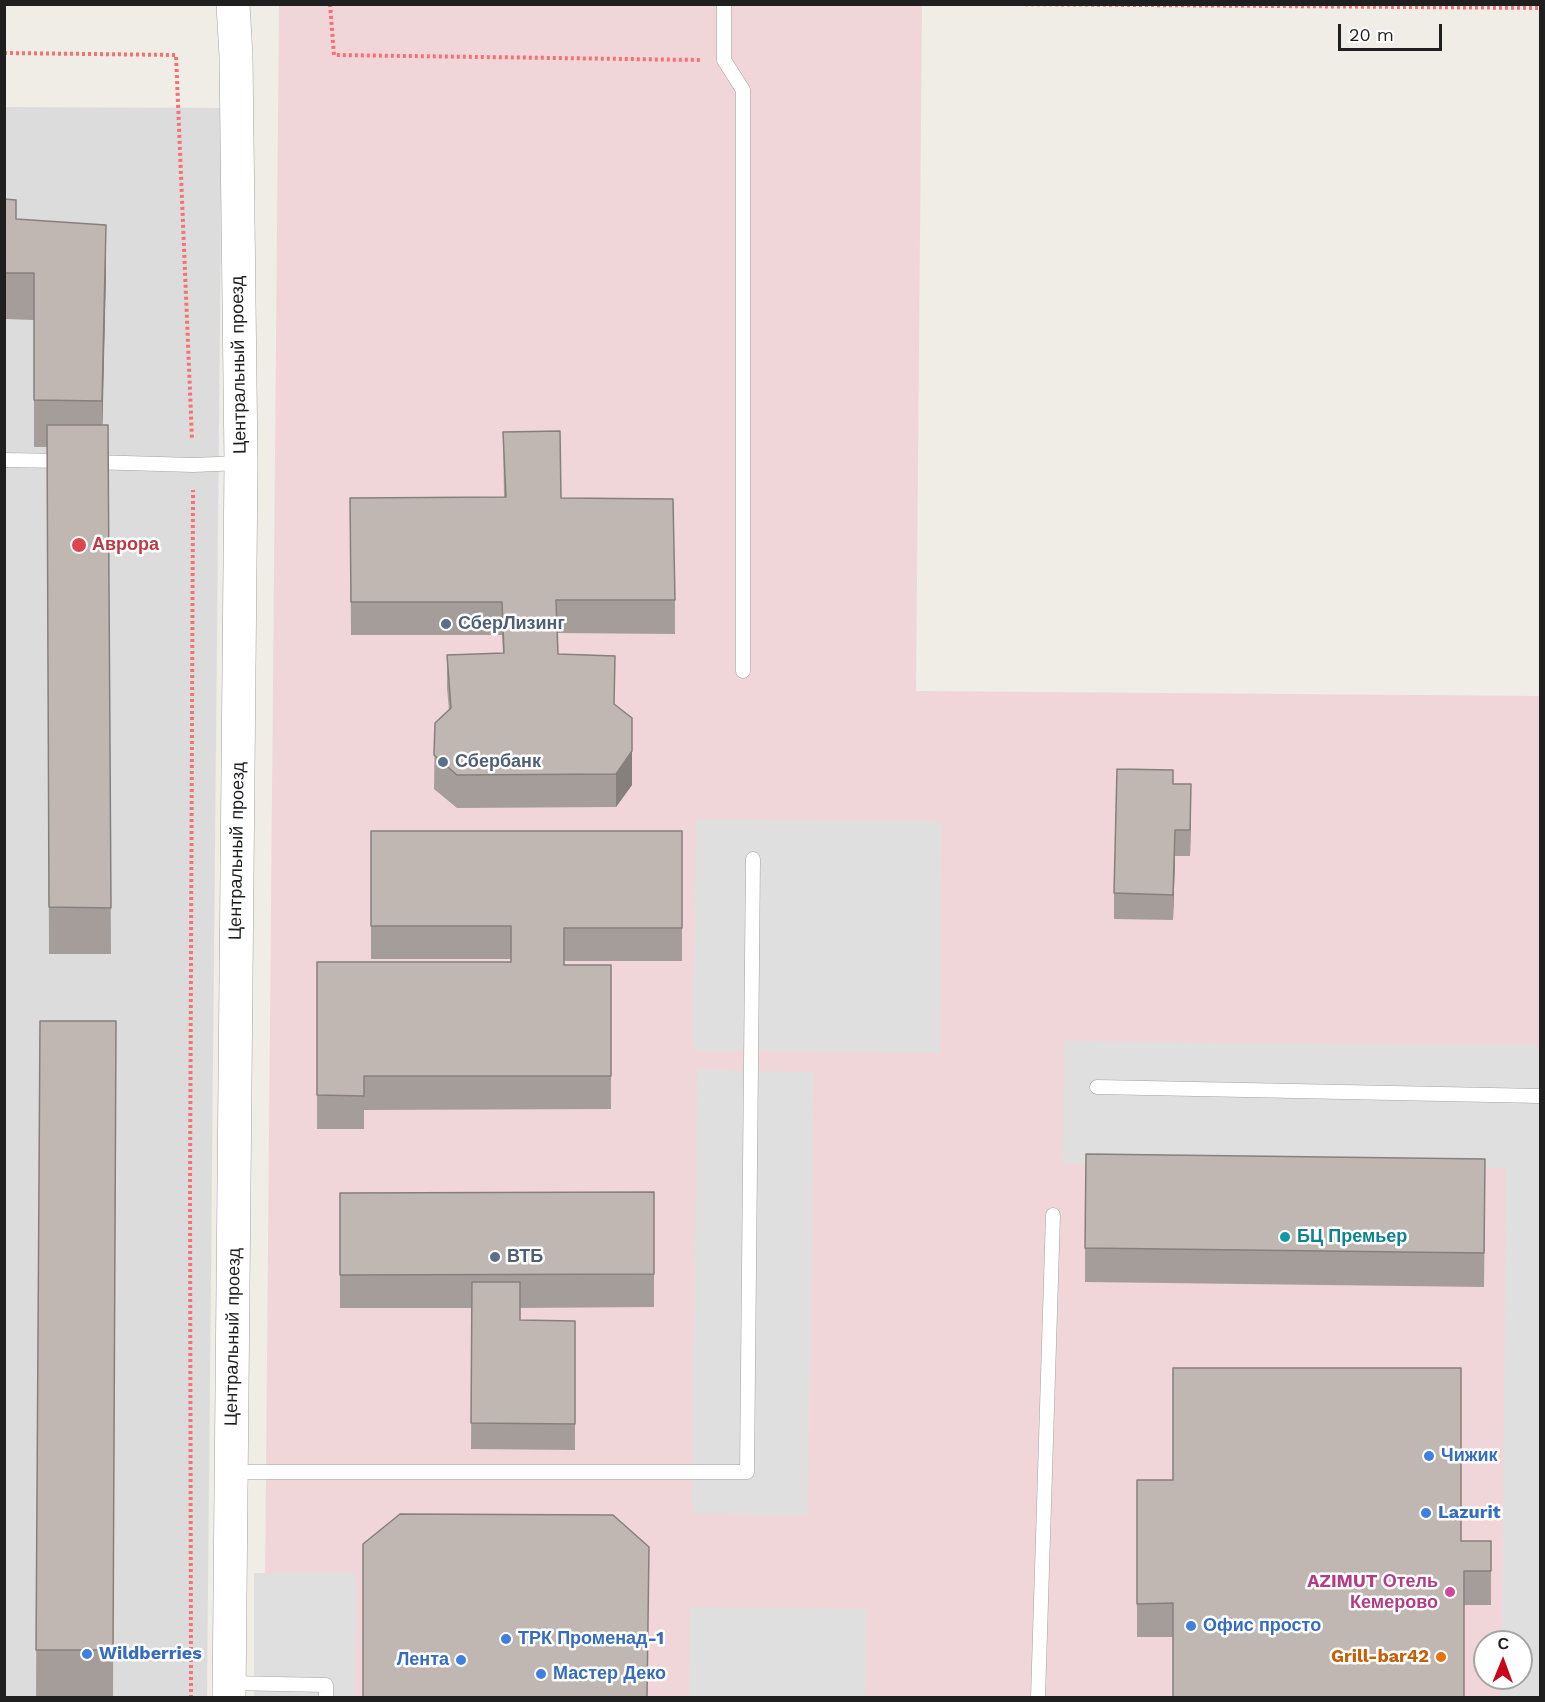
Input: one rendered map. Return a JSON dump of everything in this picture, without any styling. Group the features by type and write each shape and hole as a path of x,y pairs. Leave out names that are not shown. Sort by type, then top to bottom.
{"street":[{"name":"Центральный проезд","path":"229,1690 241,463 236,56 233,4"}],"lane":[{"path":"724,4 724,60 743,90 743,671"},
{"path":"4,460 193,465 241,463"},
{"path":"232,1472 747,1472 753,859"},
{"path":"1096,1087 1540,1096"},
{"path":"1038,1698 1053,1215"},
{"path":"229,1690 326,1685 326,1698"}],"path":[{"path":"330,4 334,55 724,60"},
{"path":"1007,4 1540,8"},
{"path":"4,53 176,55 193,465 190,1178 191,1698"}],"shaded area":[{"path":"279,5 922,5 916,691 1540,696 1540,1697 264,1698"},
{"path":"5,107 222,108 207,1697 5,1698"},
{"path":"696,819 942,822 940,1053 693,1050"},
{"path":"1064,1041 1540,1046 1540,1697 1501,1697 1501,1690 1533,1690 1533,1630 1502,1630 1506,1168 1063,1164"},
{"path":"697,1070 814,1072 808,1515 692,1513"},
{"path":"254,1573 356,1573 355,1697 254,1698"},
{"path":"690,1607 866,1609 865,1697 689,1697"}],"building":[{"path":"4,199 16,200 16,219 106,225 102,401 34,400 34,273 4,273"},
{"path":"47,425 108,425 111,908 49,907"},
{"path":"560,431 561,498 673,499 675,600 556,600 558,654 615,656 614,704 632,718 632,751 616,774 457,775 434,755 435,723 451,708 447,655 504,653 502,602 351,602 350,498 506,497 503,432"},
{"path":"1117,769 1173,770 1173,784 1191,784 1190,830 1175,830 1173,895 1114,893"},
{"path":"371,831 682,831 682,928 564,928 564,965 611,965 611,1076 364,1076 364,1096 317,1095 317,962 511,962 511,926 371,926"},
{"path":"40,1021 116,1021 113,1650 36,1650"},
{"name":"БЦ Премьер","path":"1086,1154 1485,1159 1484,1253 1085,1248"},
{"path":"654,1192 654,1274 340,1275 340,1193"},
{"path":"472,1282 520,1282 520,1320 575,1321 575,1424 471,1423"},
{"path":"1173,1368 1461,1368 1461,1541 1491,1541 1491,1571 1464,1571 1464,1698 1173,1698 1173,1603 1137,1604 1137,1480 1173,1480"},
{"name":"ТРК Променад-1","path":"400,1514 613,1515 649,1547 647,1698 363,1698 363,1544"}],"place":[{"name":"Аврора","path":"79,545"},
{"name":"СберЛизинг","path":"446,624"},
{"name":"Сбербанк","path":"443,762"},
{"name":"БЦ Премьер","path":"1285,1237"},
{"name":"ВТБ","path":"495,1257"},
{"name":"Чижик","path":"1429,1456"},
{"name":"Lazurit","path":"1426,1513"},
{"name":"AZIMUT Отель Кемерово","path":"1450,1592"},
{"name":"Офис просто","path":"1191,1626"},
{"name":"ТРК Променад-1","path":"506,1639"},
{"name":"Wildberries","path":"87,1654"},
{"name":"Grill-bar42","path":"1441,1657"},
{"name":"Лента","path":"461,1660"},
{"name":"Мастер Деко","path":"541,1674"}]}
